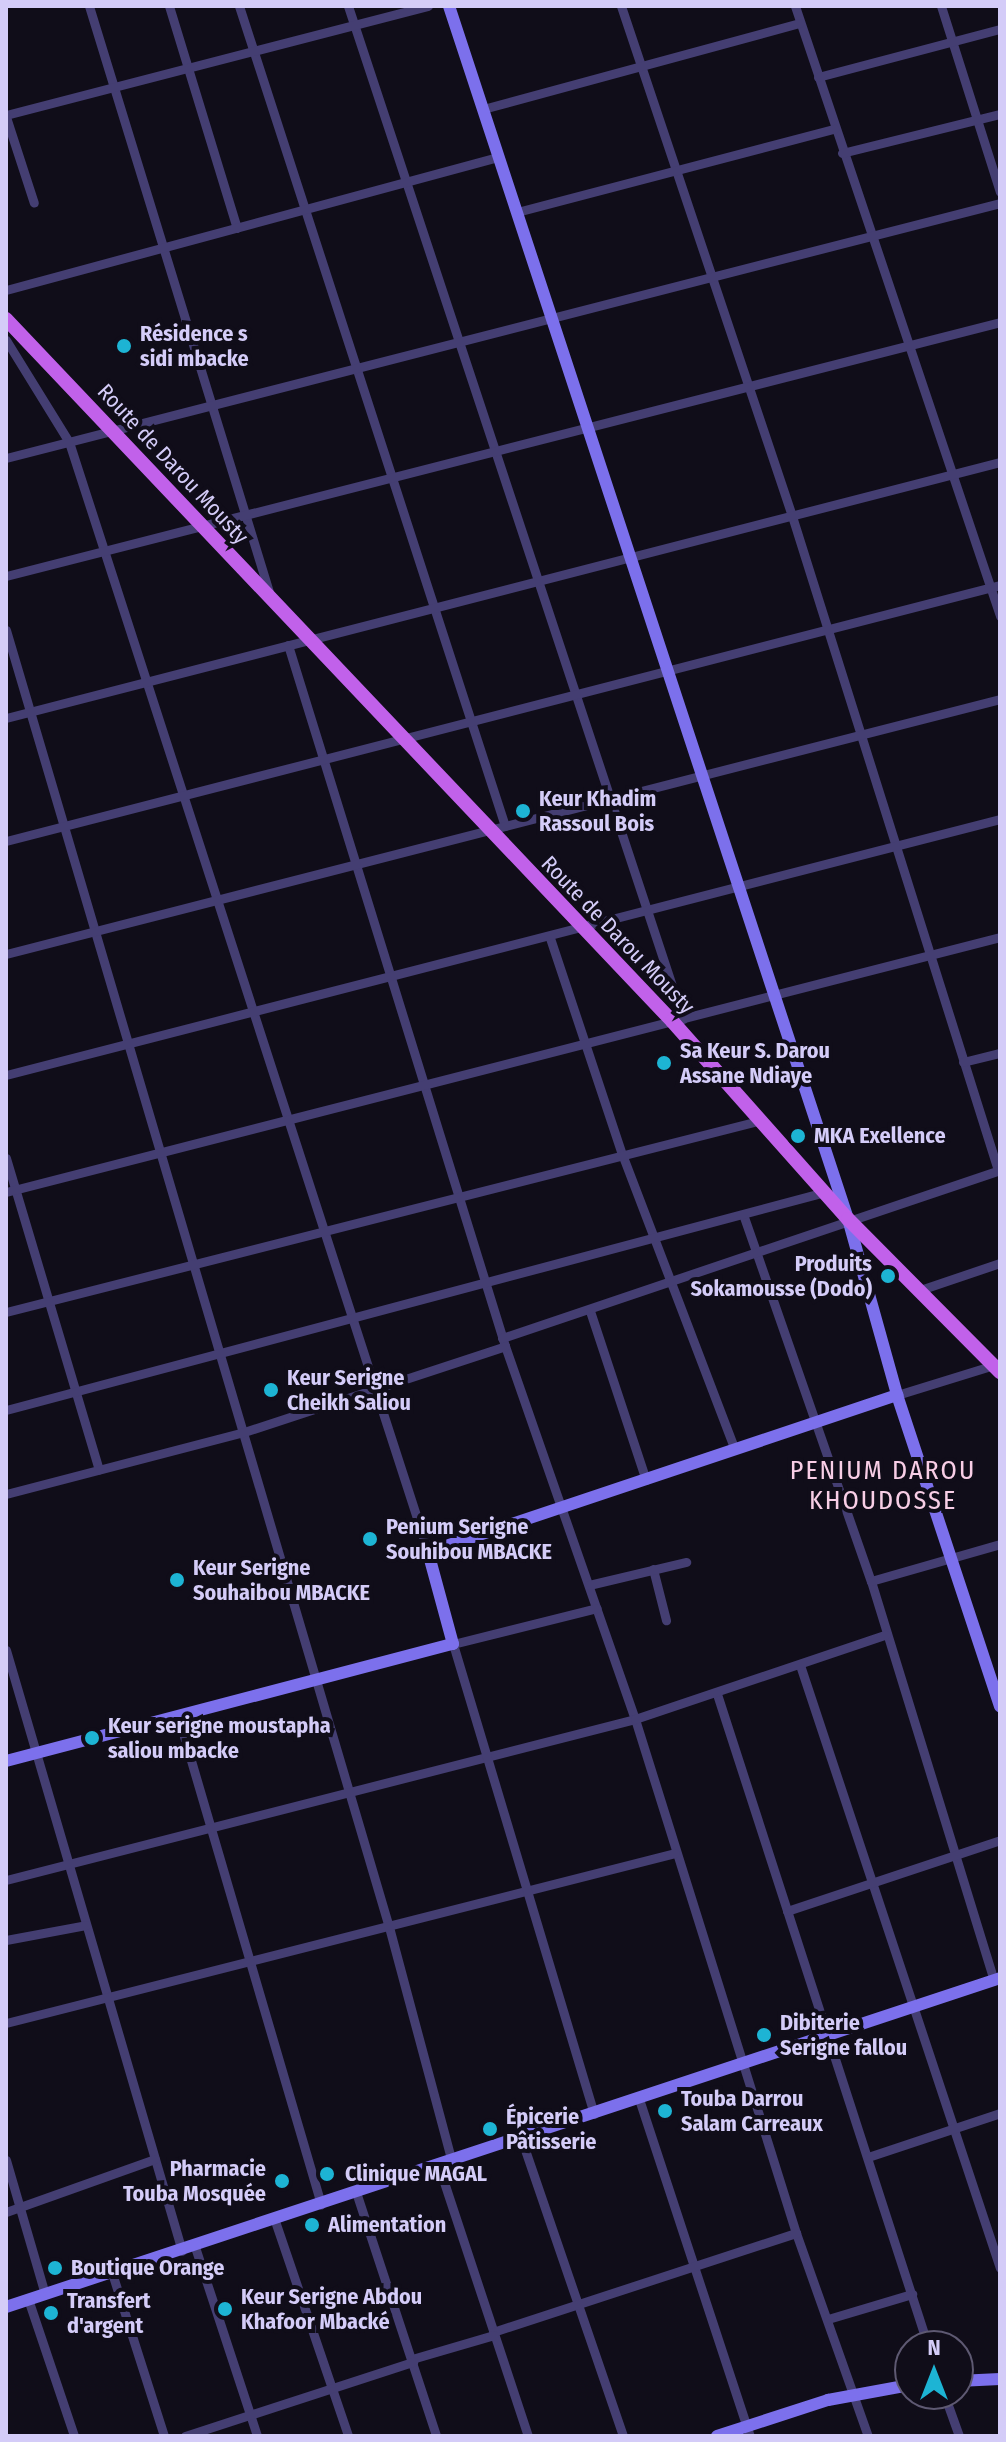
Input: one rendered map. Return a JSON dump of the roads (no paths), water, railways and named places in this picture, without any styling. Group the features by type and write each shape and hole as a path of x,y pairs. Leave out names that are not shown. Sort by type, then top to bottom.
{"main road":[{"path":"449,6 848,1219 897,1395 1000,1706"},
{"name":"Route de Darou Mousty","path":"6,319 581,928 678,1020 848,1219 923,1289 998,1367"},
{"path":"6,1761 453,1644 428,1552 897,1395"},
{"path":"6,2307 275,2221 445,2161 747,2064 997,1979"},
{"path":"974,2380 1000,2379"},
{"path":"717,2436 749,2432 855,2394 894,2388"}],"street":[{"path":"89,6 271,600"},
{"path":"169,6 237,228"},
{"path":"239,6 257,50 303,210 505,826"},
{"path":"348,6 460,343 535,582 648,912 678,1020"},
{"path":"34,203 6,116 428,6"},
{"path":"6,1494 241,1433 379,1389 848,1219 999,1170 932,955 894,849 792,516 621,6"},
{"path":"795,6 906,346 951,475 995,586 1000,616"},
{"path":"941,6 1000,192"},
{"path":"483,109 800,23"},
{"path":"818,77 1000,29"},
{"path":"842,153 1000,114"},
{"path":"517,212 834,129"},
{"path":"6,290 498,157"},
{"path":"6,458 1000,203"},
{"path":"6,576 1000,322"},
{"path":"6,340 69,442 379,1389 428,1552"},
{"path":"6,718 1000,462"},
{"path":"6,841 995,586"},
{"path":"6,630 389,1927 445,2161 494,2333 528,2436"},
{"path":"288,645 504,1342 635,1719 675,1853 747,2064 796,2233 868,2436"},
{"path":"6,954 1000,699"},
{"path":"6,1075 391,979 1000,819"},
{"path":"11,1191 1000,937"},
{"path":"550,938 583,1044 652,1238 734,1448"},
{"path":"963,1062 1000,1053"},
{"path":"6,1312 328,1234 622,1154 762,1120"},
{"path":"6,1158 11,1191 49,1302 99,1469"},
{"path":"6,1410 652,1238 744,1217 825,1192"},
{"path":"744,1217 871,1581 953,1856 997,1979"},
{"path":"923,1289 1000,1263"},
{"path":"590,1311 646,1480"},
{"path":"897,1395 998,1367"},
{"path":"871,1581 1000,1544"},
{"path":"589,1585 686,1562"},
{"path":"653,1569 666,1620"},
{"path":"594,2114 526,1892 490,1755 453,1644 597,1608"},
{"path":"6,1880 69,1867 635,1719 717,1694 885,1635"},
{"path":"6,1650 155,2159 257,2436"},
{"path":"800,1665 875,1882 1000,2268"},
{"path":"717,1694 923,2330"},
{"path":"178,1716 247,1964 321,2204"},
{"path":"787,1911 1000,1840"},
{"path":"6,2023 675,1853"},
{"path":"6,1940 86,1925"},
{"path":"639,2099 749,2432"},
{"path":"868,2157 1000,2113"},
{"path":"521,2138 623,2436"},
{"path":"6,2212 155,2159"},
{"path":"6,2160 45,2294"},
{"path":"356,2192 436,2436"},
{"path":"275,2221 348,2436"},
{"path":"185,2436 333,2392 494,2333 796,2233"},
{"path":"112,2273 164,2436"},
{"path":"828,2319 912,2294"},
{"path":"28,2299 74,2436"},
{"path":"950,2410 959,2436"}],"place":[{"name":"Résidence s sidi mbacke","path":"124,346"},
{"name":"Keur Khadim Rassoul Bois","path":"523,811"},
{"name":"Sa Keur S. Darou Assane Ndiaye","path":"664,1063"},
{"name":"MKA Exellence","path":"798,1136"},
{"name":"Produits Sokamousse (Dodo)","path":"888,1276"},
{"name":"Keur Serigne Cheikh Saliou","path":"271,1390"},
{"name":"Penium Serigne Souhibou MBACKE","path":"370,1539"},
{"name":"Keur Serigne Souhaibou MBACKE","path":"177,1580"},
{"name":"Keur serigne moustapha saliou mbacke","path":"92,1738"},
{"name":"Dibiterie Serigne fallou","path":"764,2035"},
{"name":"Touba Darrou Salam Carreaux","path":"665,2111"},
{"name":"Épicerie Pâtisserie","path":"490,2129"},
{"name":"Clinique MAGAL","path":"327,2174"},
{"name":"Pharmacie Touba Mosquée","path":"282,2181"},
{"name":"Alimentation","path":"312,2225"},
{"name":"Boutique Orange","path":"55,2268"},
{"name":"Keur Serigne Abdou Khafoor Mbacké","path":"225,2309"},
{"name":"Transfert d'argent","path":"51,2313"}],"district":[{"name":"PENIUM DAROU KHOUDOSSE","path":"883,1486"}]}
